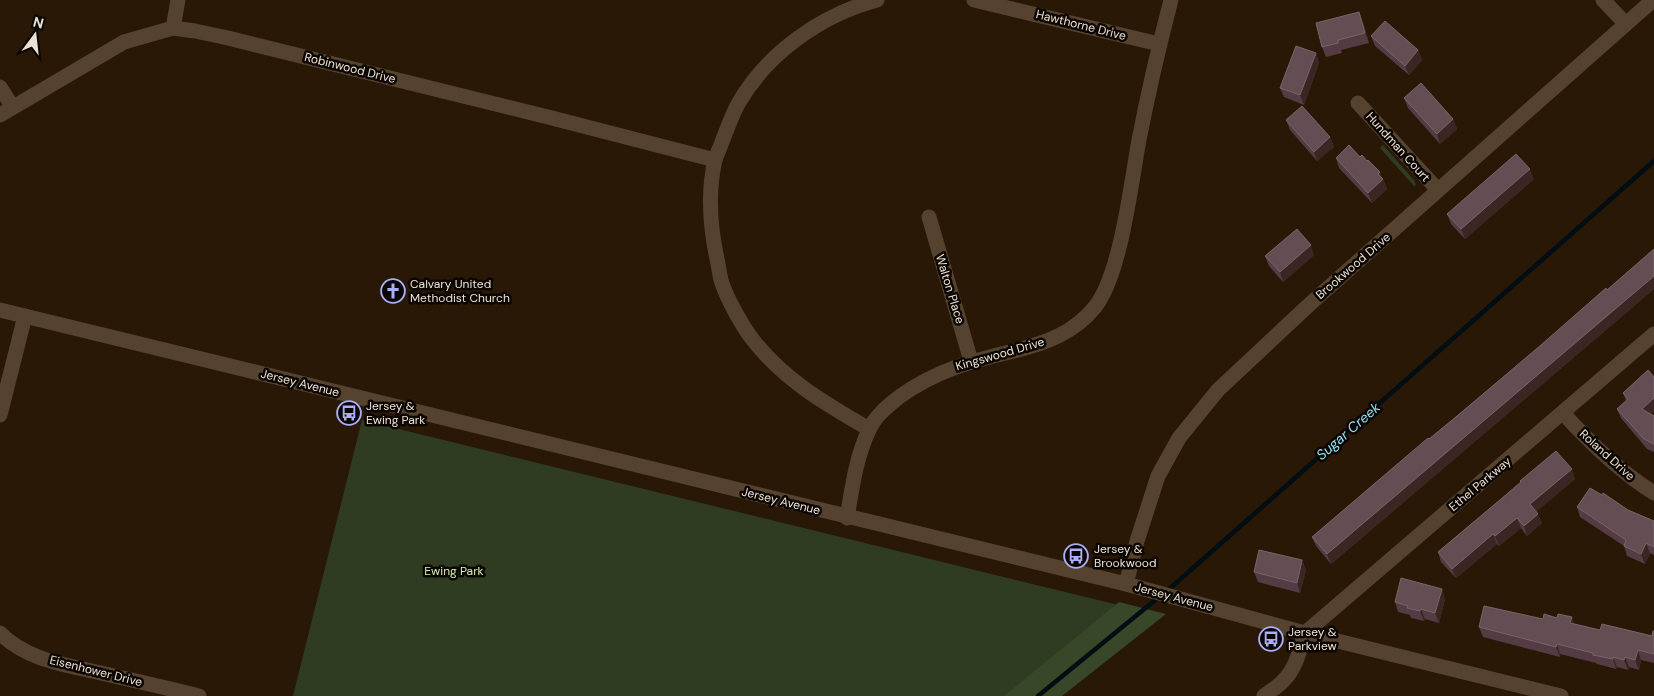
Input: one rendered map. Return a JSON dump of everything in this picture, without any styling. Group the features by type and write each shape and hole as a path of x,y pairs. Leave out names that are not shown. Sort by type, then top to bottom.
{"street":[{"path":"173,28 178,0"},
{"path":"869,429 788,377 753,340 741,323 722,282 712,238 711,195 715,160 739,103 760,73 805,32 861,4 877,0"},
{"name":"Hawthorne Drive","path":"974,0 1159,44"},
{"name":"Kingswood Drive","path":"847,518 855,475 869,429 881,412 918,383 935,375 971,361 1053,339 1081,323 1096,305 1111,274 1120,240 1159,44 1171,0"},
{"path":"1603,0 1626,24"},
{"name":"Brookwood Drive","path":"1131,586 1136,541 1158,476 1190,422 1218,390 1438,190 1653,0"},
{"name":"Robinwood Drive","path":"6,110 124,42 173,28 195,30 228,38 715,160"},
{"path":"0,87 6,110"},
{"name":"Hundman Court","path":"1358,103 1438,190"},
{"name":"Walton Place","path":"929,217 971,361"},
{"name":"Jersey Avenue","path":"0,310 1131,586 1305,633 1561,696"},
{"path":"0,414 25,316"},
{"name":"Ethel Parkway","path":"1305,633 1654,334"},
{"name":"Roland Drive","path":"1563,413 1610,462 1654,493"},
{"name":"Eisenhower Drive","path":"0,633 8,642 33,655 57,663 199,696"},
{"path":"1264,696 1284,681 1290,672 1297,659 1305,633"}],"green space":[{"path":"1383,145 1414,180 1416,185 1414,186 1380,148"},
{"name":"Ewing Park","path":"362,420 1143,611 1037,696 293,696"},
{"path":"1119,602 1166,614 1062,696 1004,696"}],"building":[{"path":"1359,12 1365,33 1338,40 1338,43 1322,47 1316,23"},
{"path":"1385,21 1418,50 1405,66 1371,36"},
{"path":"1296,46 1316,53 1300,95 1280,88"},
{"path":"1421,83 1453,119 1437,134 1404,98"},
{"path":"1302,106 1330,137 1314,152 1286,120"},
{"path":"1349,145 1360,157 1362,155 1380,172 1378,174 1383,179 1368,193 1336,158"},
{"path":"1516,154 1530,169 1461,229 1447,214"},
{"path":"1297,229 1311,245 1280,272 1265,256"},
{"path":"1654,249 1654,276 1327,554 1312,537"},
{"path":"1648,370 1654,377 1654,398 1642,409 1654,416 1654,444 1644,439 1617,409 1628,399 1623,393"},
{"path":"1556,451 1572,469 1530,504 1538,514 1524,526 1517,518 1495,536 1493,534 1452,569 1438,552"},
{"path":"1590,488 1602,495 1603,493 1628,510 1654,521 1654,547 1646,543 1641,554 1624,546 1626,540 1577,507"},
{"path":"1259,550 1302,560 1297,583 1254,572"},
{"path":"1401,578 1442,589 1435,613 1407,608 1408,606 1395,602"},
{"path":"1484,606 1543,619 1544,614 1557,618 1558,614 1572,617 1570,623 1600,630 1602,624 1652,636 1654,631 1654,654 1638,650 1635,660 1625,657 1624,660 1613,657 1613,659 1557,644 1556,647 1479,627"}],"waterway":[{"name":"Sugar Creek","path":"1167,591 1654,161"},
{"name":"Sugar Creek","path":"1038,696 1159,597"}],"place":[{"name":"Calvary United Methodist Church","path":"393,291"},
{"name":"Jersey & Ewing Park","path":"349,413"},
{"name":"Jersey & Brookwood","path":"1076,556"},
{"name":"Jersey & Parkview","path":"1271,639"}]}
